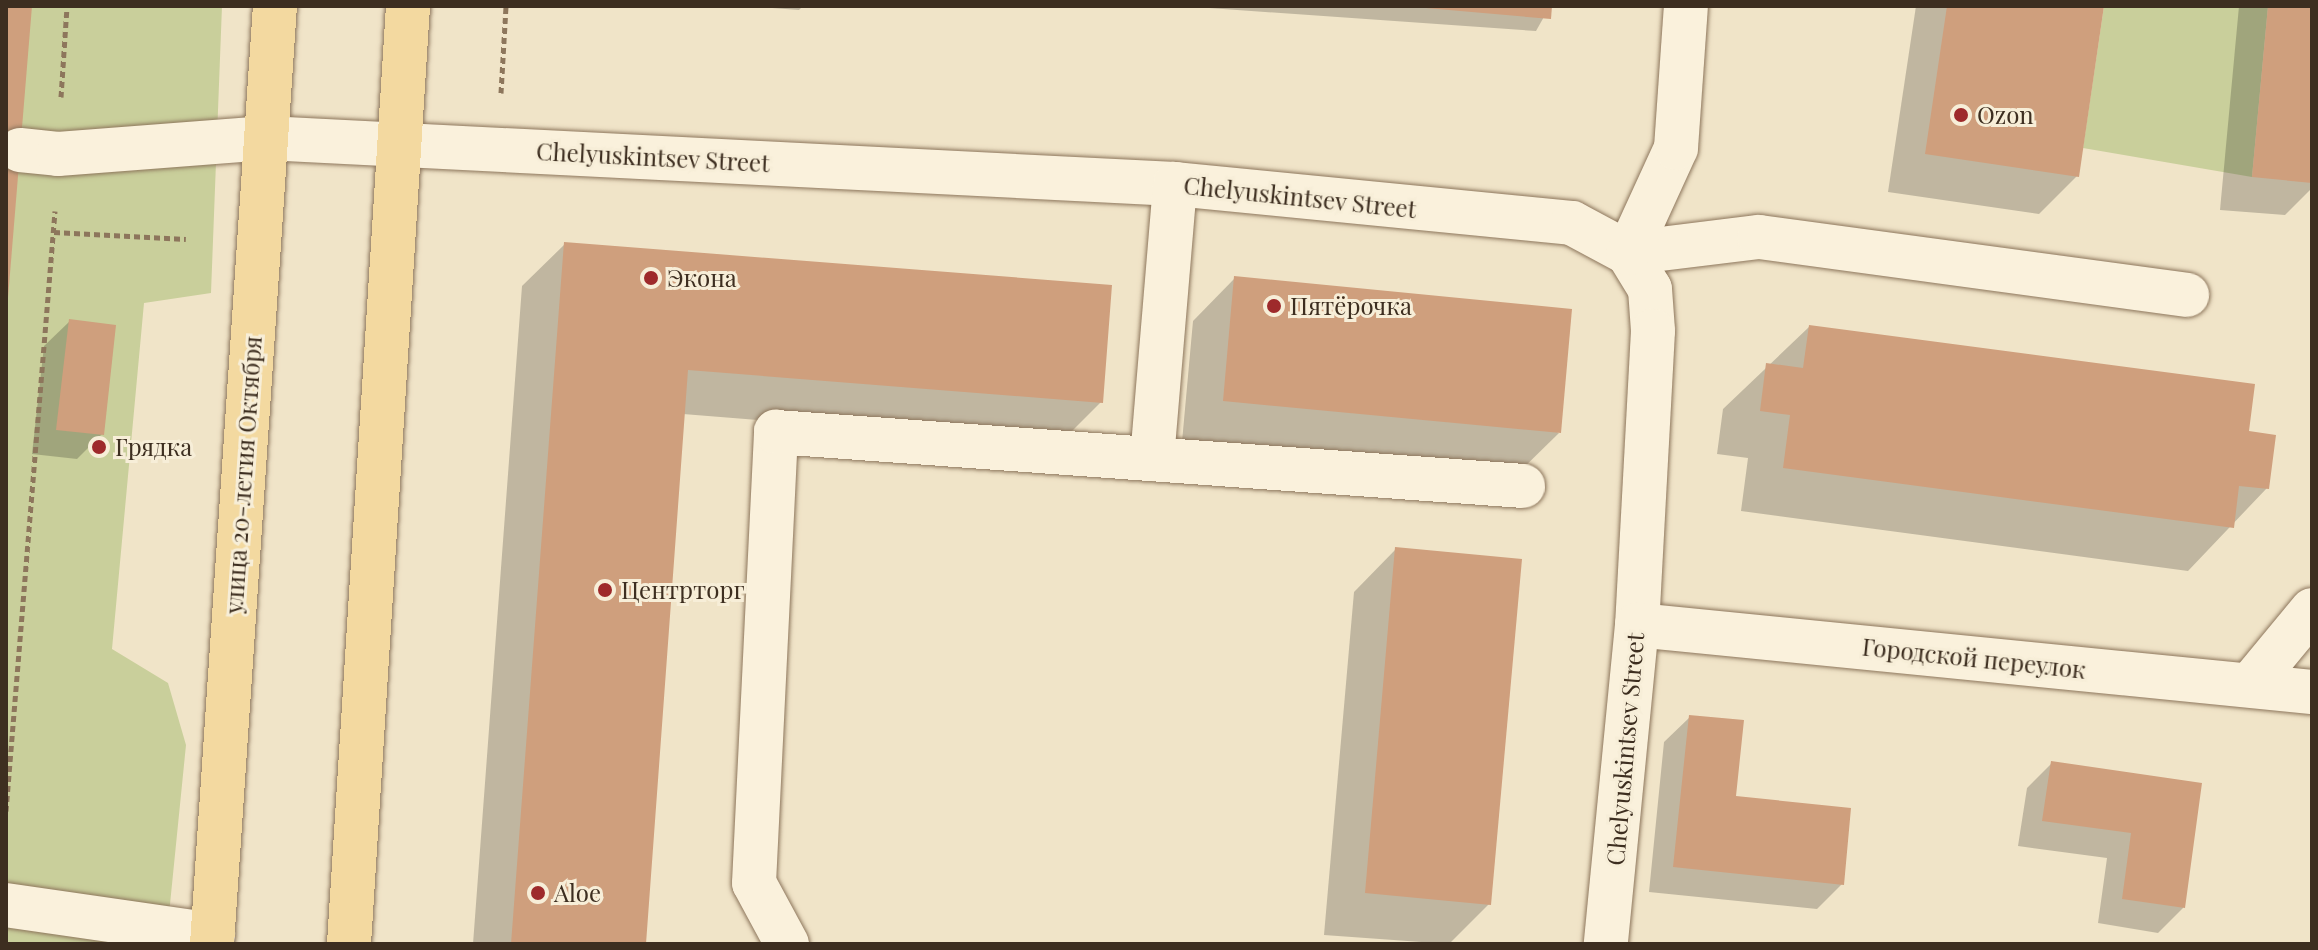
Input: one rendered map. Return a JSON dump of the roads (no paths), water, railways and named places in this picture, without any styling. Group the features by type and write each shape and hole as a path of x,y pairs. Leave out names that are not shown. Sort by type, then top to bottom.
{"main road":[{"name":"улица 20-летия Октября","path":"212,940 275,6"},
{"path":"349,944 403,147 408,6"}],"street":[{"path":"1628,253 1676,148 1686,6"},
{"name":"Chelyuskintsev Street","path":"39,152 266,138 1175,184 1572,223 1628,253 1650,289 1653,331 1637,625 1606,944"},
{"path":"1152,459 1175,184"},
{"path":"1628,253 1759,237 2187,295"},
{"path":"787,944 754,883 776,432 1523,486"},
{"path":"2250,685 2312,610"},
{"name":"Городской переулок","path":"1637,625 2312,692"},
{"path":"6,905 212,940"}],"place":[{"name":"Ozon","path":"1961,115"},
{"name":"Экона","path":"651,278"},
{"name":"Пятёрочка","path":"1274,306"},
{"name":"Грядка","path":"99,447"},
{"name":"Центрторг","path":"605,590"},
{"name":"Aloe","path":"538,893"}]}
